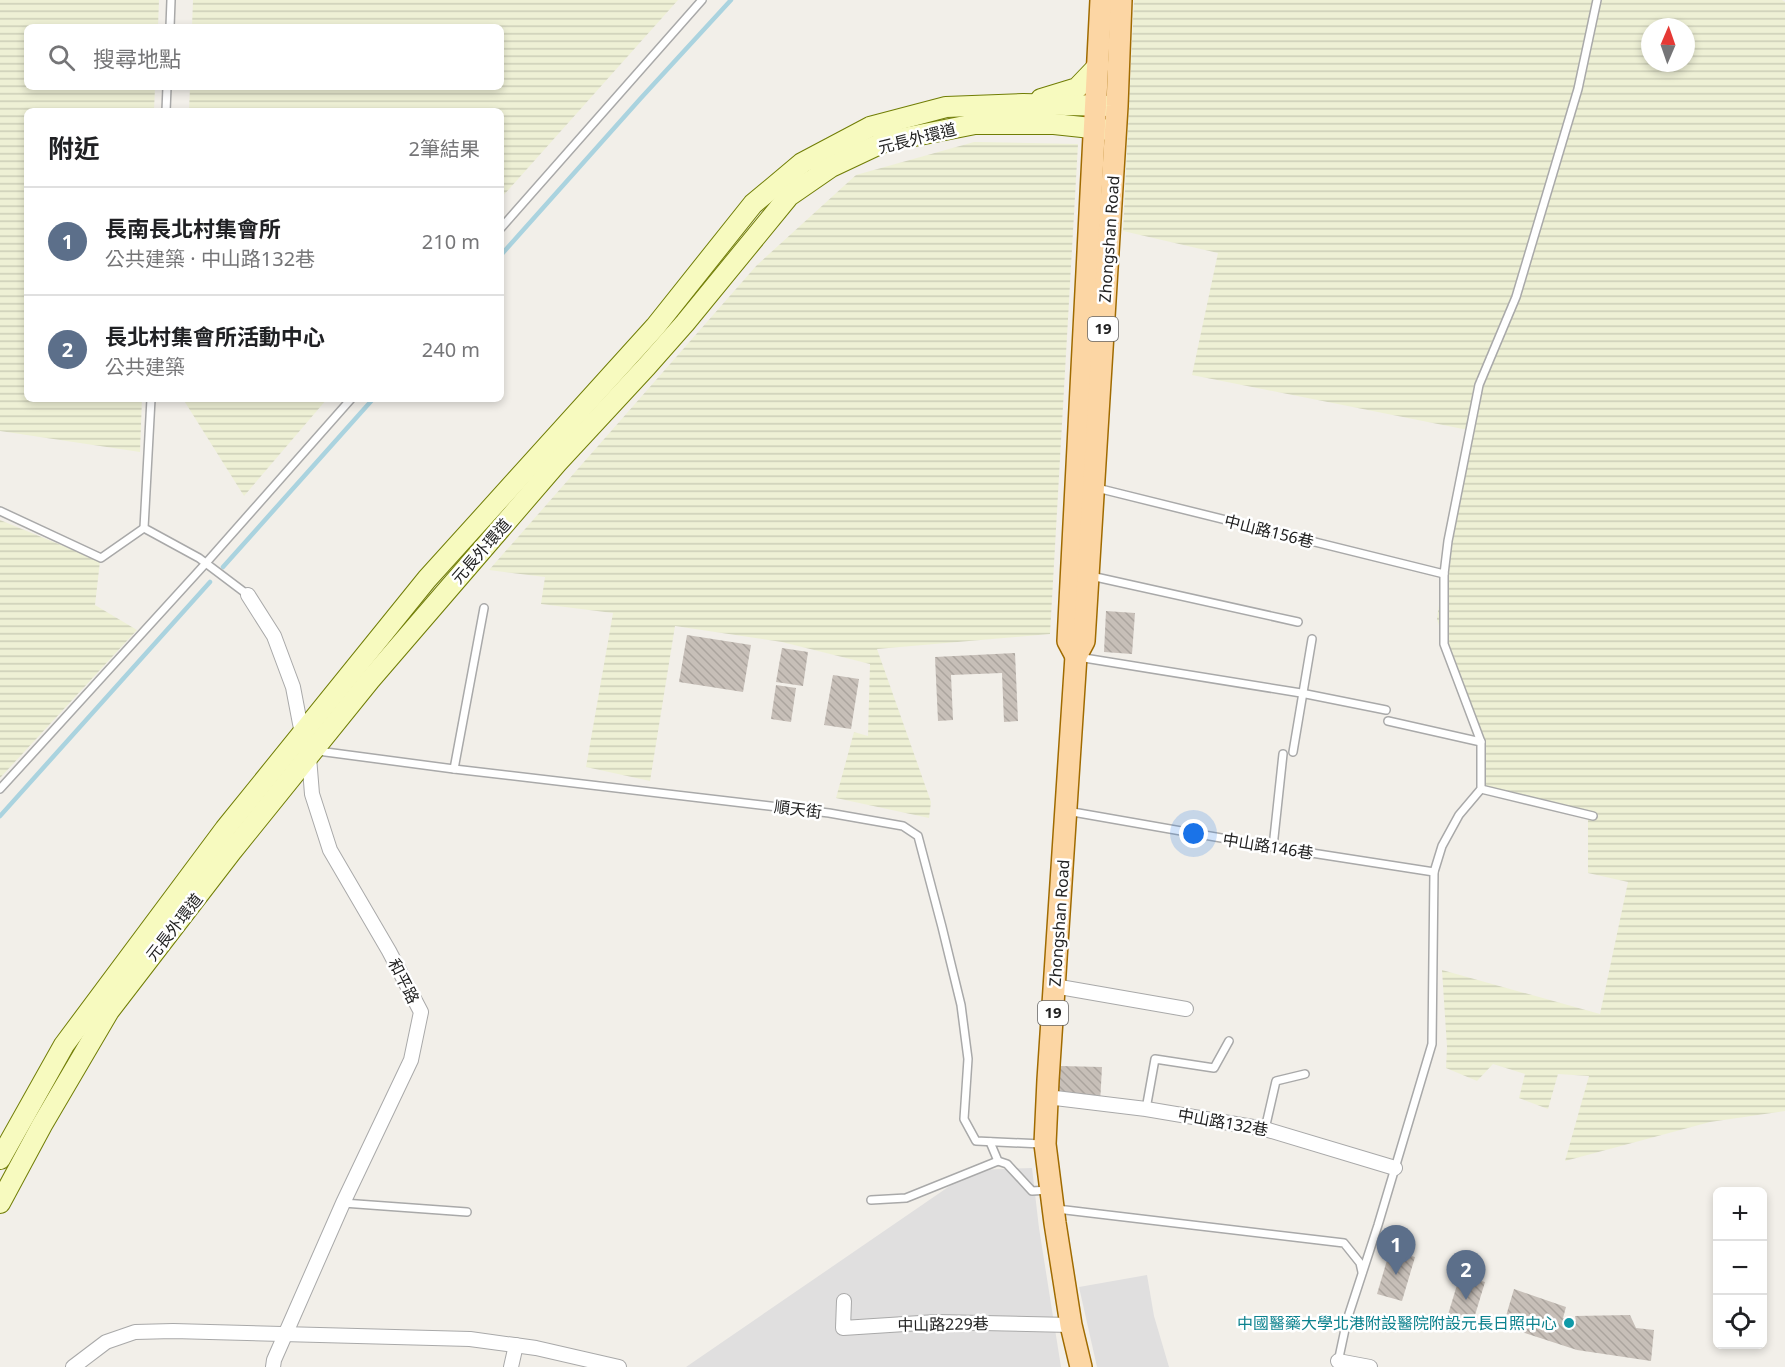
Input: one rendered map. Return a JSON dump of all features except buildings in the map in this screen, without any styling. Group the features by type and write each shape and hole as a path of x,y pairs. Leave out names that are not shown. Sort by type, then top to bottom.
{"main road":[{"name":"Zhongshan Road","path":"1101,0 1099,65 1107,106"},
{"name":"Zhongshan Road","path":"1076,656 1068,641 1105,129 1121,0"},
{"name":"Zhongshan Road","path":"1082,1367 1071,1324 1046,1144 1047,1097 1076,656 1084,640 1094,487 1105,129"}],"street":[{"path":"1023,104 1077,88 1099,65"},
{"name":"元長外環道","path":"0,1160 64,1045 225,829 427,579 655,327 753,204 802,163 870,127 946,107 1023,104 1107,106"},
{"name":"元長外環道","path":"0,1203 42,1125 109,1011 232,851 393,653 557,463 670,340 789,195 831,167 884,142 975,124 1054,124 1105,129"},
{"name":"和平路","path":"248,595 274,636 293,687 302,734 312,754 312,794 330,850 389,951 421,1012 411,1060 343,1203 273,1360 273,1367"},
{"path":"1054,986 1186,1009"},
{"name":"中山路132巷","path":"1047,1097 1146,1108 1265,1129 1395,1167"},
{"name":"中山路229巷","path":"844,1301 843,1328 936,1322 1071,1324"},
{"path":"73,1367 106,1342 135,1332 470,1339 536,1348 619,1367"},
{"path":"511,1367 516,1345"},
{"path":"1337,1364 1370,1367"}],"lane":[{"path":"170,24 171,0"},
{"path":"504,225 702,0"},
{"path":"1337,1364 1347,1320 1432,1044 1434,872 1442,846 1459,815 1481,789 1481,742 1444,644 1444,574 1448,541 1479,385 1516,297 1578,89 1598,0"},
{"path":"165,108 167,90"},
{"path":"144,528 151,402"},
{"path":"0,789 206,563 348,402"},
{"name":"中山路156巷","path":"1094,487 1444,574"},
{"path":"0,511 101,558 144,528"},
{"path":"144,528 206,563 248,595"},
{"path":"1088,575 1298,622"},
{"path":"454,769 484,608"},
{"path":"1293,752 1312,639"},
{"path":"1076,656 1302,693 1386,710"},
{"path":"1388,721 1481,742"},
{"name":"順天街","path":"312,754 339,755 829,813 903,826 918,836 961,1005 968,1059 964,1119 976,1142 990,1142"},
{"path":"1273,847 1282,754"},
{"path":"1481,789 1593,816"},
{"name":"中山路146巷","path":"1067,811 1434,872"},
{"path":"1146,1108 1155,1059 1214,1068 1229,1041"},
{"path":"1265,1129 1276,1081 1305,1074"},
{"path":"998,1161 990,1142 1046,1144"},
{"path":"871,1200 906,1198 998,1161 1007,1164 1032,1191 1053,1199 1344,1243 1360,1263 1362,1272"},
{"path":"343,1203 467,1212"}],"shaded area":[{"path":"1032,1168 1061,1367 686,1367 973,1170"},
{"path":"1147,1275 1154,1316 1169,1367 1097,1367 1079,1287"}],"green space":[{"path":"0,0 159,0 158,24 24,24 24,90 155,90 154,108 24,108 24,402 142,402 140,452 0,431"},
{"path":"193,0 678,0 504,195 504,108 189,108 190,90 504,90 504,24 192,24"},
{"path":"1134,0 1782,0 1785,2 1785,1111 1710,1122 1565,1161 1589,1076 1558,1074 1548,1109 1519,1098 1525,1074 1493,1064 1477,1081 1446,1068 1447,1047 1442,970 1600,1014 1628,882 1588,873 1588,819 1476,786 1477,748 1437,619 1454,497 1473,431 1192,375 1218,253 1123,231"},
{"path":"974,142 1078,144 1050,634 877,649 931,802 929,818 836,798 854,732 868,736 870,664 782,642 675,626 650,781 586,767 613,613 541,604 545,577 489,570 757,265 856,175"},
{"path":"185,402 324,402 244,496"},
{"path":"0,520 100,561 95,605 137,630 0,778"}],"waterway":[{"path":"504,252 731,0"},
{"path":"223,567 370,402"},
{"path":"0,816 210,582"}],"place":[{"name":"長南長北村集會所","path":"1396,1275"},
{"name":"長北村集會所活動中心","path":"1466,1300"},
{"name":"中國醫藥大學北港附設醫院附設元長日照中心","path":"1569,1323"}]}
